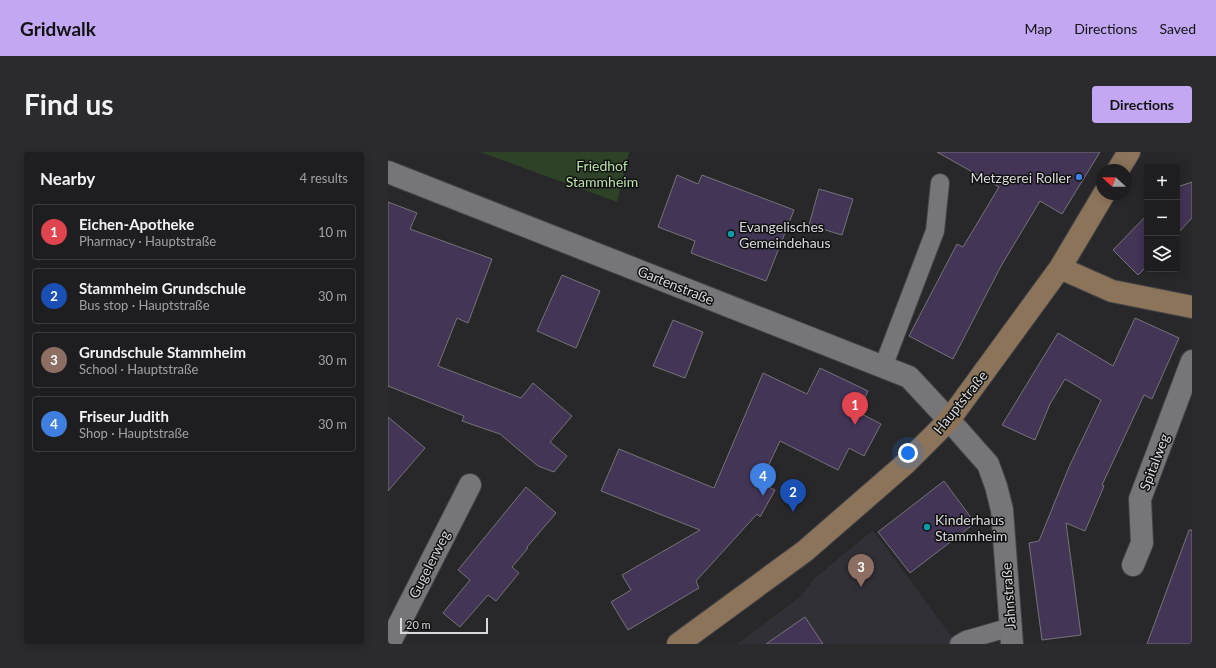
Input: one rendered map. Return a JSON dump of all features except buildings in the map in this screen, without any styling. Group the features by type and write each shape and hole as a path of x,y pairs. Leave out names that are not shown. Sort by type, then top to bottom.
{"street":[{"path":"1122,164 1129,152"},
{"name":"Gartenstraße","path":"388,172 909,377 949,420"},
{"name":"Hauptstraße","path":"678,644 805,551 905,464 949,420 1060,268 1100,200"},
{"path":"1060,268 1112,291 1192,308"},
{"name":"Spitalweg","path":"1134,565 1142,543 1140,499 1192,361"},
{"name":"Jahnstraße","path":"949,420 988,464 996,486 1002,510 1011,635"},
{"name":"Gugelerweg","path":"389,644 470,485"}],"lane":[{"path":"883,367 935,231 940,183"},
{"path":"959,644 966,640 1011,635"}],"shaded area":[{"path":"873,530 957,644 737,644 800,597 815,578"}],"green space":[{"name":"Friedhof Stammheim","path":"480,152 629,152 617,202"}],"place":[{"name":"Metzgerei Roller","path":"1079,177"},
{"name":"Evangelisches Gemeindehaus","path":"731,234"},
{"name":"Eichen-Apotheke","path":"855,425"},
{"name":"Friseur Judith","path":"763,496"},
{"name":"Stammheim Grundschule","path":"793,512"},
{"name":"Kinderhaus Stammheim","path":"927,527"},
{"name":"Grundschule Stammheim","path":"861,587"}]}
